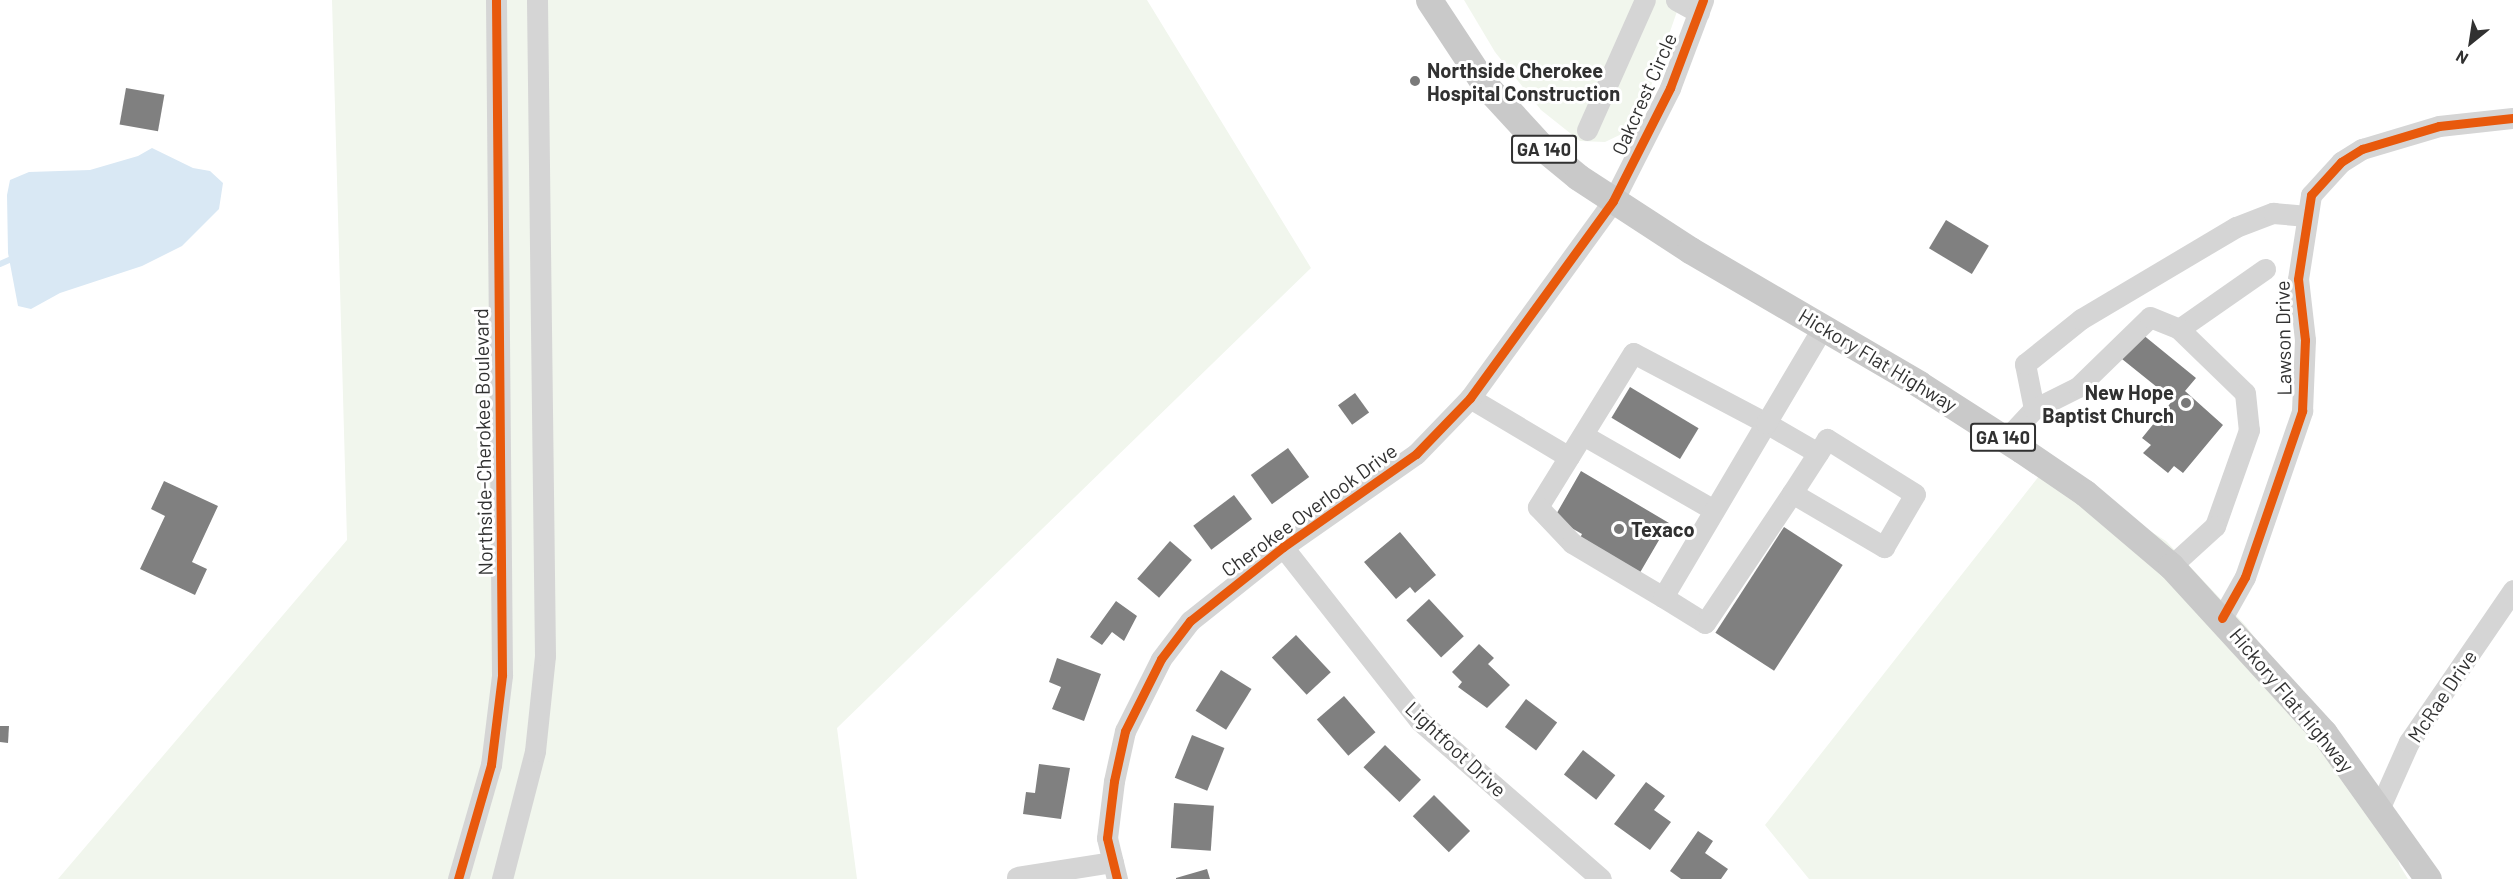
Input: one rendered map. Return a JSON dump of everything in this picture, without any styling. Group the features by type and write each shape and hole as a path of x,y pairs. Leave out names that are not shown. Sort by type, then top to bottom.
{"main road":[{"name":"Hickory Flat Highway","path":"1429,0 1507,110 1543,148 1613,201 2006,439 2085,493 2171,566 2222,618 2324,733 2380,807 2428,879"}],"street":[{"name":"Northside-Cherokee Boulevard","path":"458,879 491,765 502,675 496,0"},
{"path":"502,879 536,751 545,656 537,0"},
{"path":"1587,130 1645,0"},
{"path":"1676,0 1701,7"},
{"name":"Oakcrest Circle","path":"1613,201 1670,88 1701,7"},
{"name":"Lawson Drive","path":"2222,618 2245,577 2302,411 2305,340 2298,279 2311,195 2342,162 2362,149 2439,126 2513,118"},
{"name":"Cherokee Overlook Drive","path":"1115,870 1107,838 1114,781 1125,731 1156,669 1190,621 1283,547 1416,454 1470,398 1613,201"},
{"path":"2034,409 2025,364 2081,319 2236,227 2273,213 2307,216"},
{"path":"2179,329 2265,269"},
{"path":"2006,439 2034,409 2078,387 2150,317 2179,329 2245,393 2249,430 2215,526 2171,566"},
{"path":"1663,597 1823,327"},
{"path":"1792,493 1884,548 1915,494 1827,439 1818,453 1792,493 1705,623 1572,543 1538,507 1633,353 1818,453"},
{"path":"1470,398 1569,457"},
{"path":"1583,435 1714,510"},
{"name":"Lightfoot Drive","path":"1283,547 1420,721 1588,875"},
{"name":"McRae Drive","path":"2380,807 2409,742 2513,590"},
{"path":"1017,877 1115,870"}],"shaded area":[{"path":"332,0 1147,0 1311,268 837,728 857,879 58,879 347,540"},
{"path":"1464,0 1681,0 1644,106 1628,131 1605,142 1580,141 1541,110 1495,52"},
{"path":"152,148 193,168 210,171 223,183 219,209 182,246 142,266 60,293 31,309 18,306 8,253 7,195 10,180 29,172 90,170 138,156"},
{"path":"2047,466 2166,541 2246,626 2380,807 2400,866 2408,879 1809,879 1765,825"}],"building":[{"path":"126,88 164,95 158,131 120,124"},
{"path":"1946,220 1989,246 1972,274 1929,248"},
{"name":"New Hope Baptist Church","path":"2142,334 2196,378 2185,391 2223,425 2183,473 2174,466 2168,473 2143,453 2151,445 2142,438 2173,400 2122,359"},
{"path":"1630,387 1699,428 1680,459 1611,418"},
{"path":"1355,393 1369,412 1352,425 1338,405"},
{"path":"1288,448 1309,477 1272,504 1251,475"},
{"name":"Texaco","path":"1581,471 1669,523 1638,576 1579,540 1582,534 1554,518"},
{"path":"164,481 218,506 192,562 207,569 195,595 140,569 165,516 151,509"},
{"path":"1234,495 1252,519 1211,550 1193,526"},
{"path":"1784,527 1843,565 1774,671 1715,633"},
{"path":"1400,532 1436,575 1415,593 1410,587 1396,599 1364,562"},
{"path":"1170,541 1192,560 1159,598 1137,579"},
{"path":"1429,599 1464,636 1441,657 1406,620"},
{"path":"1116,601 1137,616 1124,641 1112,632 1102,645 1090,637"},
{"path":"1296,635 1331,672 1307,695 1272,658"},
{"path":"1479,644 1494,658 1488,664 1510,685 1487,708 1458,687 1462,682 1452,672"},
{"path":"1057,658 1101,674 1084,721 1052,709 1061,687 1049,682"},
{"path":"1221,670 1252,689 1226,730 1196,711"},
{"path":"1344,696 1375,732 1348,756 1317,720"},
{"path":"1526,699 1557,722 1536,750 1505,727"},
{"path":"0,726 9,726 8,743 0,742"},
{"path":"1192,735 1224,748 1207,791 1175,778"},
{"path":"1385,745 1421,780 1399,802 1363,767"},
{"path":"1583,750 1615,775 1596,800 1564,774"},
{"path":"1039,764 1070,768 1061,819 1023,814 1026,792 1035,793"},
{"path":"1646,782 1665,796 1654,810 1671,822 1650,850 1614,824"},
{"path":"1434,795 1470,831 1449,852 1413,816"},
{"path":"1174,803 1214,806 1211,851 1171,848"},
{"path":"1698,831 1713,841 1705,853 1728,869 1721,879 1681,879 1670,871"},
{"path":"1207,869 1210,879 1176,879 1176,878"}],"waterway":[{"path":"0,264 9,260"}],"cycle path":[{"path":"458,879 491,765 502,675 496,0"},
{"path":"1117,879 1107,838 1114,781 1125,731 1161,659 1190,621 1283,547 1416,454 1470,398 1613,201 1670,88 1703,0"},
{"path":"2222,618 2245,577 2302,411 2305,340 2298,279 2311,195 2341,162 2362,149 2439,126 2513,118"}],"place":[{"name":"Northside Cherokee Hospital Construction","path":"1415,81"},
{"name":"New Hope Baptist Church","path":"2186,403"},
{"name":"Texaco","path":"1619,529"}]}
